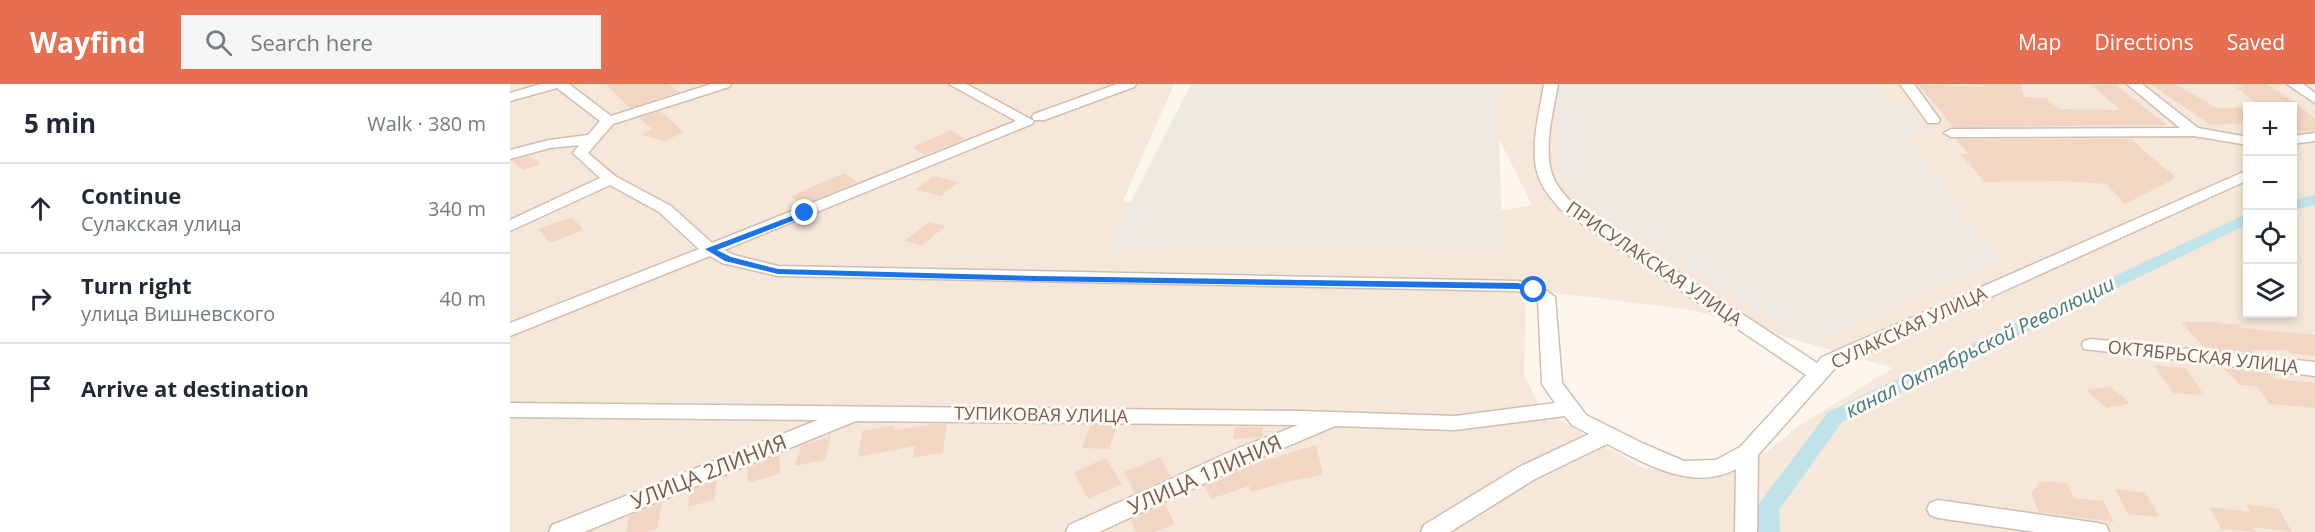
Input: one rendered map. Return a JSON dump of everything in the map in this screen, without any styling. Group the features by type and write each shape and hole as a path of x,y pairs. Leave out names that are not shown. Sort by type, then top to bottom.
{"street":[{"path":"510,97 555,84"},
{"path":"560,84 596,109 608,121"},
{"path":"510,155 549,144 592,139 608,121 724,84"},
{"path":"956,84 1033,119"},
{"path":"510,330 709,249 805,213 1033,119 1130,84"},
{"name":"ПРИСУЛАКСКАЯ УЛИЦА","path":"1551,84 1543,153 1545,174 1552,190 1566,206 1819,374"},
{"path":"1908,84 1933,120"},
{"path":"2133,84 2194,132"},
{"path":"2294,84 2315,99"},
{"path":"1951,133 2194,132 2243,140"},
{"path":"2297,139 2315,137"},
{"name":"СУЛАКСКАЯ УЛИЦА","path":"592,139 580,153 610,180 665,209 709,249 728,259 778,271 1036,279 1518,286 1534,290 1546,297 1552,384 1579,420 1635,449 1682,469 1719,468 1747,453 1830,362 2243,176"},
{"path":"510,226 610,180"},
{"name":"ОКТЯБРЬСКАЯ УЛИЦА","path":"2091,345 2315,369"},
{"name":"ТУПИКОВАЯ УЛИЦА","path":"510,410 1455,423 1570,408"},
{"name":"УЛИЦА 2ЛИНИЯ","path":"560,532 760,450 858,413"},
{"name":"УЛИЦА 1ЛИНИЯ","path":"1077,532 1247,454 1334,420"},
{"path":"1432,532 1527,473 1607,435"},
{"path":"1746,532 1747,453"},
{"path":"1938,509 2098,532"}],"shaded area":[{"path":"510,84 1174,84 1123,201 1343,239 1532,205 1472,84 2315,84 2315,532 510,532","holes":["1507,287 1692,310 1893,368 1799,426 1764,454 1735,454 1710,472 1643,468 1541,409 1524,375 1526,310 1521,292"]},
{"path":"1191,84 1497,84 1503,249 1108,246"},
{"path":"1559,84 1873,84 1890,106 1910,107 1926,131 1905,134 1964,220 2001,258 1808,343 1571,192 1559,165"}],"building":[{"path":"606,84 669,84 679,92 630,108"},
{"path":"1918,84 1985,87 1982,84 2021,84 2024,97 2046,98 2059,109 2121,110 2091,85 2116,85 2167,125 1953,127"},
{"path":"2150,84 2175,84 2217,108 2243,107 2243,123 2211,125"},
{"path":"2237,84 2266,84 2293,102 2255,102 2237,88 2243,88"},
{"path":"2297,105 2315,118 2315,131 2297,131"},
{"path":"660,111 684,132 665,141 642,135 652,129 640,118"},
{"path":"951,130 965,139 924,155 913,147"},
{"path":"1956,139 2131,139 2176,178 2125,204 2107,184 2061,181 1985,182 1960,154 1968,154"},
{"path":"530,156 541,164 523,170 511,161"},
{"path":"844,173 857,182 802,205 791,196"},
{"path":"933,176 959,182 941,196 915,190"},
{"path":"572,217 584,230 550,243 538,229"},
{"path":"929,222 946,226 922,245 904,241"},
{"path":"2181,322 2221,322 2238,324 2242,328 2315,335 2315,356 2289,353 2286,350 2252,350 2255,354 2206,349"},
{"path":"2154,365 2186,368 2204,395 2173,393"},
{"path":"2224,368 2270,373 2274,379 2315,383 2315,408 2270,404 2256,386 2240,385"},
{"path":"2110,386 2130,404 2107,408 2086,390"},
{"path":"947,424 943,453 913,458 915,446 858,457 862,431 895,425 894,430"},
{"path":"1090,425 1117,426 1109,449 1082,448"},
{"path":"1235,427 1263,427 1262,437 1233,439"},
{"path":"831,436 825,460 795,466 801,446"},
{"path":"1316,445 1323,475 1252,492 1249,486 1211,499 1205,486 1247,466"},
{"path":"779,455 780,473 748,483 747,468"},
{"path":"1160,457 1171,476 1135,493 1124,472"},
{"path":"1106,458 1122,484 1088,499 1074,472"},
{"path":"717,480 714,500 688,507 690,491"},
{"path":"2042,481 2067,483 2074,498 2103,501 2114,522 2039,512 2031,493"},
{"path":"2115,489 2146,493 2159,517 2128,514"},
{"path":"662,503 657,529 647,532 626,532 629,516"},
{"path":"1165,504 1175,524 1154,532 1136,532 1131,520"},
{"path":"2246,504 2279,509 2292,532 2253,527 2256,532 2221,529 2210,507 2250,512"}],"waterway":[{"name":"канал Октябрьской Революции","path":"2297,204 2315,200"},
{"name":"канал Октябрьской Революции","path":"1769,532 1768,508 1835,417 2243,220"}],"route":[{"path":"805,213 709,249 728,259 778,271 1036,279 1518,286 1534,290"}]}
